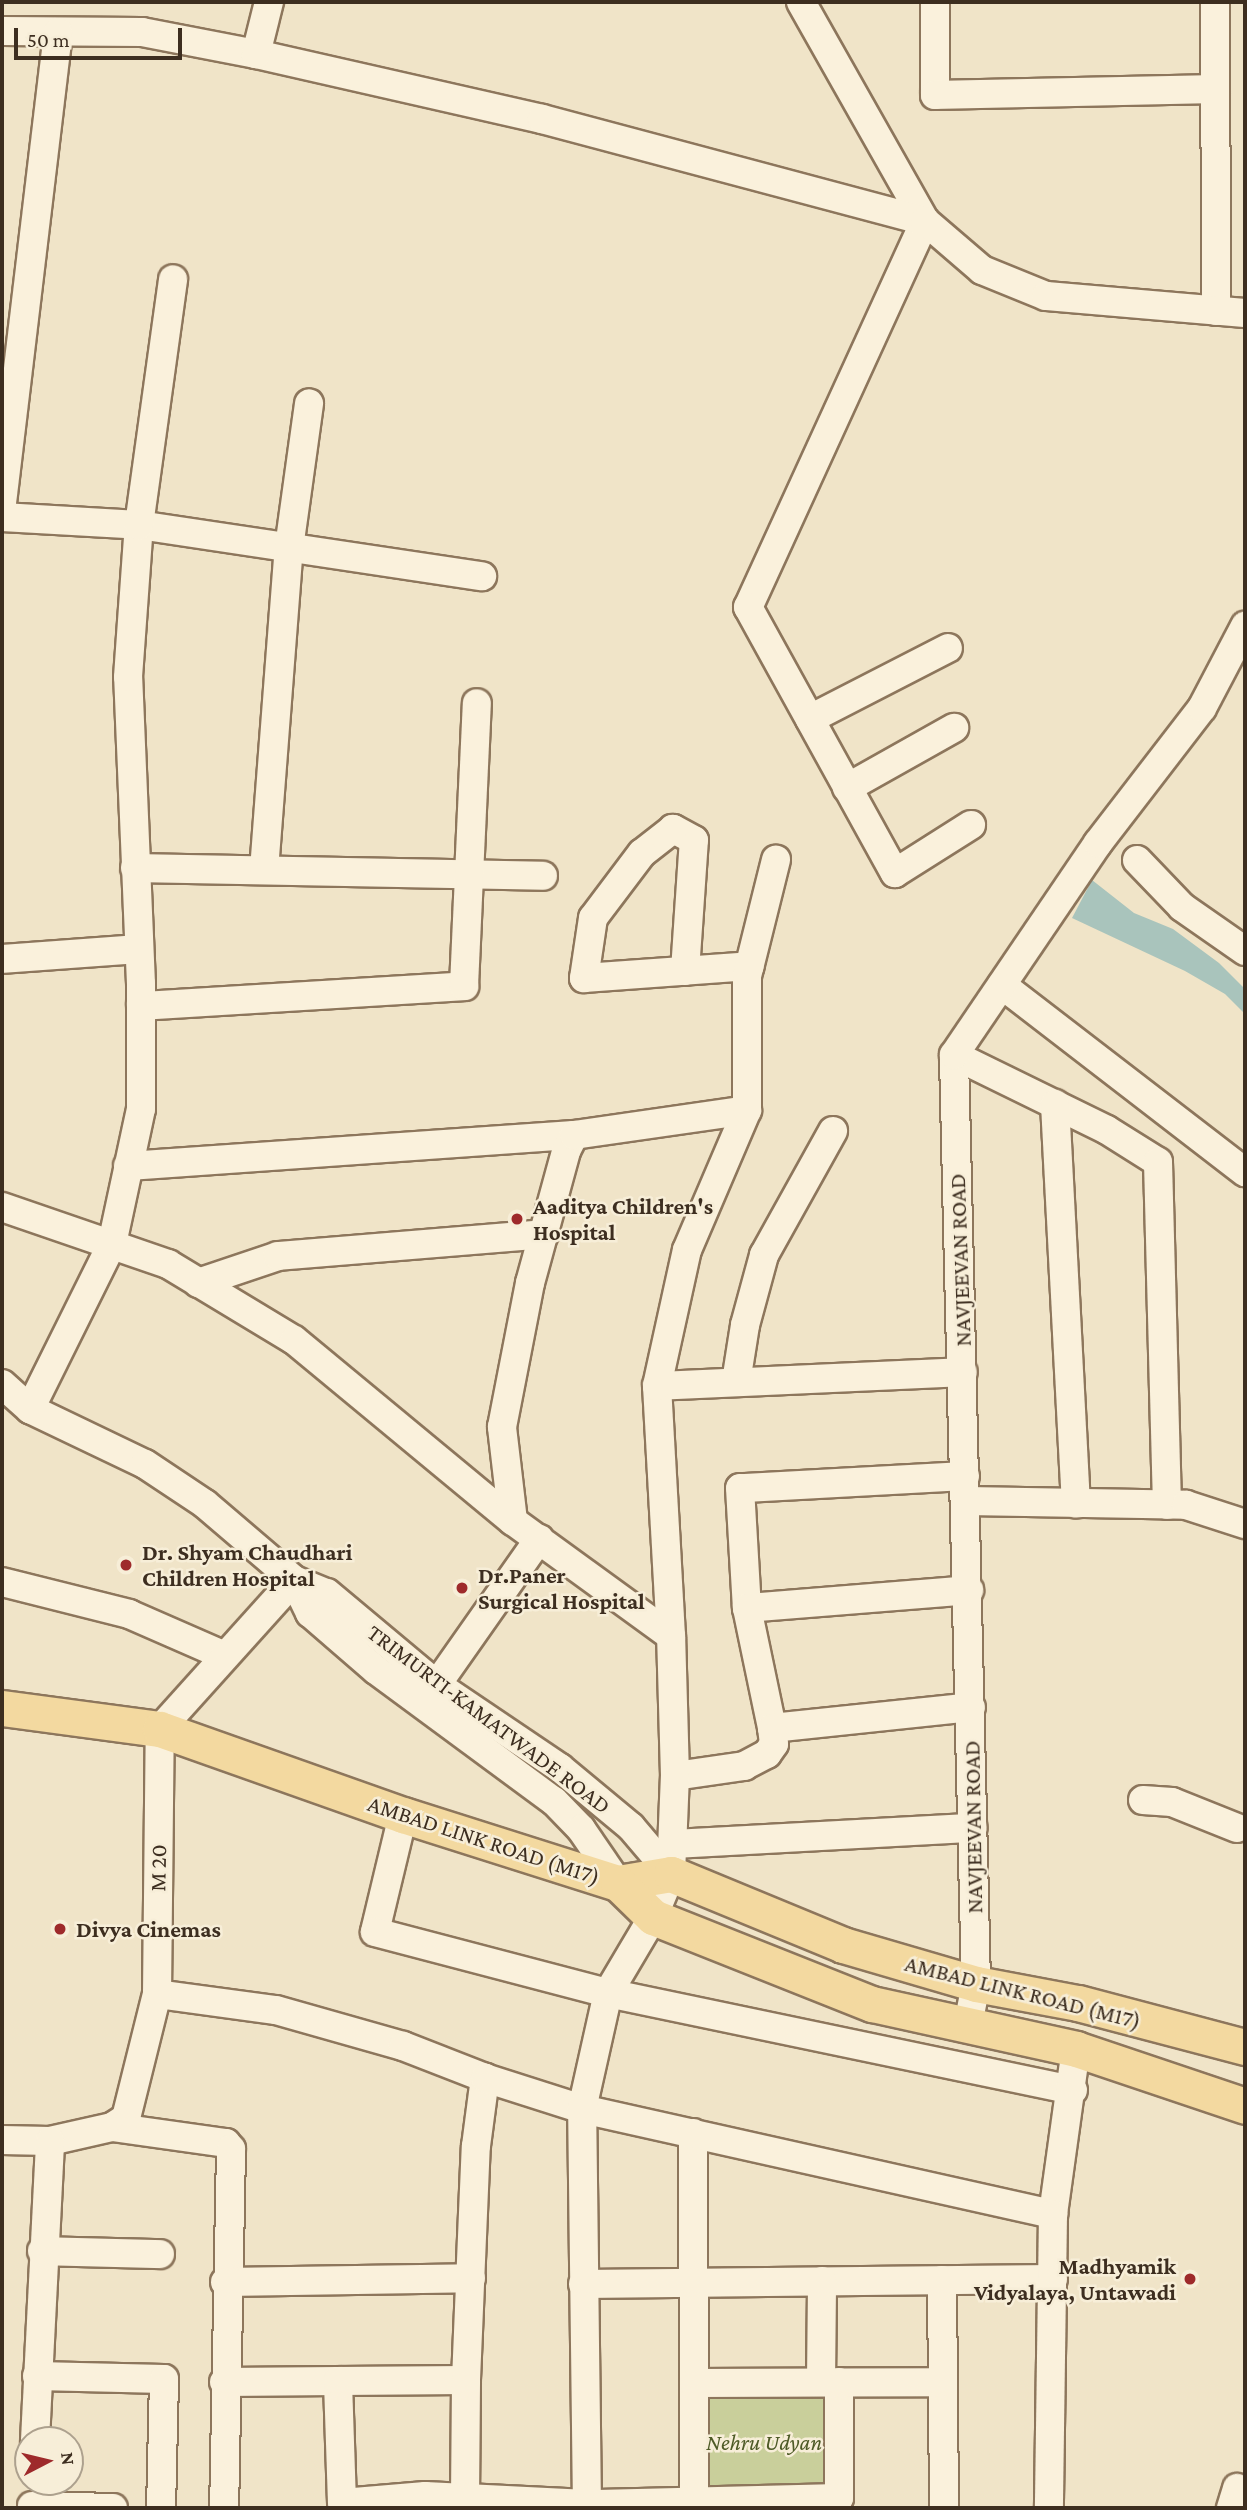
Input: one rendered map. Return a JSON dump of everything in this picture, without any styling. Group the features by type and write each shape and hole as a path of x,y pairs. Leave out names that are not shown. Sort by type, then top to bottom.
{"main road":[{"name":"AMBAD LINK ROAD (M17)","path":"2,1708 160,1729 403,1815 618,1883 673,1859 843,1945 976,1984 1078,2003 1245,2047"},
{"path":"618,1883 653,1917 872,2004 1076,2049 1245,2106"}],"street":[{"path":"256,54 269,2"},
{"path":"801,2 925,220 982,270 1046,296 1245,313"},
{"path":"935,2 935,95 1215,89"},
{"path":"1215,2 1216,311"},
{"path":"2,31 142,32 256,54 542,119 925,220"},
{"path":"2,503 14,310 49,115 58,32"},
{"path":"925,220 748,607 895,873 971,825"},
{"path":"2,1413 30,1409 113,1244 141,1109 141,1006 128,677 139,526 173,279"},
{"path":"264,870 289,548 309,403"},
{"path":"2,517 139,526 482,576"},
{"path":"1167,1505 1158,1162 1055,1104 954,1055 1098,843 1202,708 1245,626"},
{"path":"810,719 948,648"},
{"path":"141,1006 464,986 477,703"},
{"path":"848,788 954,728"},
{"path":"685,971 694,840 673,829 642,853 593,918 584,978 685,971 750,966"},
{"path":"587,2506 582,2109 608,1993 653,1917 673,1859 675,1776 671,1636 657,1386 687,1250 747,1110 750,966 776,860"},
{"path":"1136,860 1182,907 1245,951"},
{"path":"135,868 543,876"},
{"path":"2,959 139,949"},
{"path":"1002,985 1245,1172"},
{"name":"NAVJEEVAN ROAD","path":"954,1055 969,1590 976,1984 968,2025"},
{"path":"1055,1104 1076,1503"},
{"path":"128,1166 574,1135 747,1110"},
{"path":"736,1382 745,1325 764,1255 832,1131"},
{"path":"513,1521 502,1427 544,1234 574,1135"},
{"path":"2,1207 168,1264 294,1340 513,1521 671,1636"},
{"path":"198,1283 278,1256 544,1234"},
{"path":"657,1386 963,1372"},
{"name":"TRIMURTI-KAMATWADE ROAD","path":"2,1384 30,1409 102,1441 178,1484 294,1580 310,1613 429,1695 584,1787 648,1843 673,1859"},
{"path":"675,1776 744,1766 767,1754 774,1744 747,1608 740,1488 966,1488 1076,1503 1186,1505 1245,1524"},
{"path":"429,1695 539,1539"},
{"path":"160,1729 223,1655 294,1580"},
{"path":"2,1582 129,1614 223,1655"},
{"path":"747,1608 969,1590"},
{"name":"TRIMURTI-KAMATWADE ROAD","path":"429,1695 554,1801 581,1829 618,1883"},
{"path":"772,1728 971,1707"},
{"name":"M 20","path":"112,2127 130,2109 156,1994 160,1729"},
{"path":"1143,1800 1172,1802 1243,1821"},
{"path":"403,1815 375,1932 608,1993 1073,2090"},
{"path":"673,1859 973,1828"},
{"path":"156,1994 276,2010 402,2046 485,2078 582,2109 1053,2214"},
{"path":"1049,2508 1053,2214 1073,2090 1076,2049"},
{"path":"465,2498 466,2380 476,2146 485,2078"},
{"path":"2,2140 50,2141 112,2127 226,2143 231,2149 225,2282 223,2508"},
{"path":"693,2133 694,2502"},
{"path":"35,2426 50,2141"},
{"path":"42,2251 160,2254"},
{"path":"225,2282 471,2278"},
{"path":"583,2284 1053,2278"},
{"path":"942,2280 944,2508"},
{"path":"338,2381 342,2506 425,2496 587,2506 694,2502 839,2503 822,2281"},
{"path":"37,2376 164,2379 161,2508"},
{"path":"224,2382 466,2380"},
{"path":"694,2383 942,2382"},
{"path":"32,2499 113,2508"}],"green space":[{"name":"Nehru Udyan","path":"829,2391 830,2492 699,2493 699,2392"}],"water":[{"path":"1092,880 1134,913 1173,929 1219,963 1245,989 1245,1014 1225,994 1185,971 1072,918"}],"place":[{"name":"Aaditya Children's Hospital","path":"517,1219"},
{"name":"Dr. Shyam Chaudhari Children Hospital","path":"126,1565"},
{"name":"Dr.Paner Surgical Hospital","path":"462,1588"},
{"name":"Divya Cinemas","path":"60,1929"},
{"name":"Madhyamik Vidyalaya, Untawadi","path":"1190,2279"}]}
